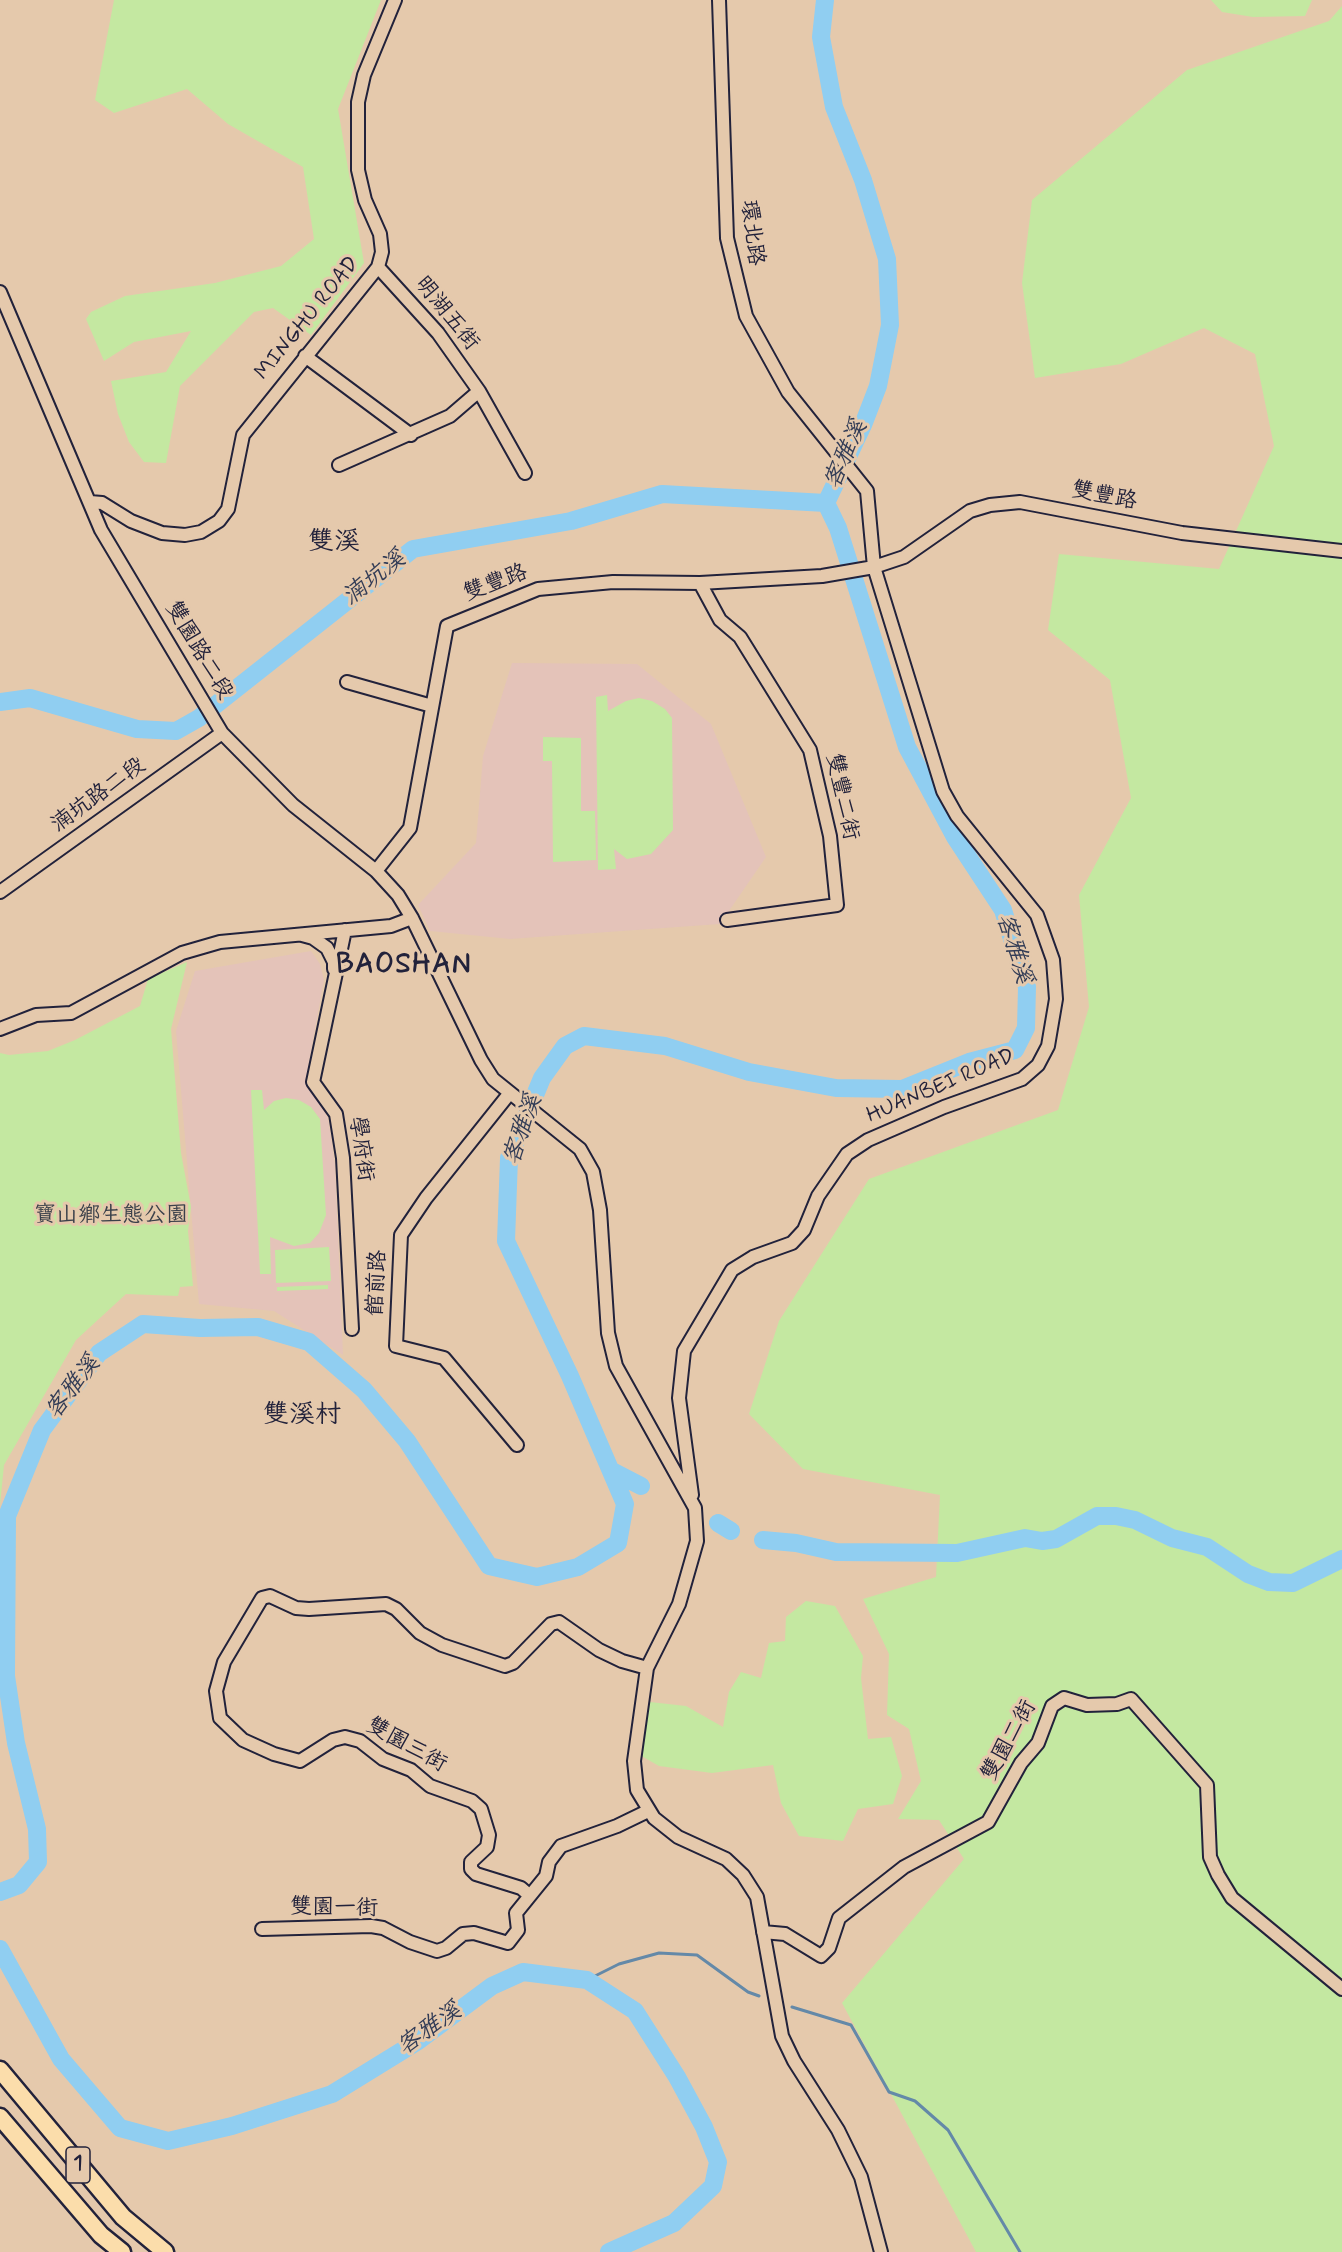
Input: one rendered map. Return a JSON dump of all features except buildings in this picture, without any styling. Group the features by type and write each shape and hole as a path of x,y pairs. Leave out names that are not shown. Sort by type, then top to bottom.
{"highway":[{"name":"1","path":"0,2070 123,2217 165,2252"},
{"name":"1","path":"0,2117 101,2235 122,2252"}],"street":[{"name":"MINGHU ROAD","path":"90,502 102,503 131,521 162,533 184,535 210,529 228,509 243,435 378,267 382,252 380,234 365,200 358,170 358,102 364,75 394,0"},
{"name":"環北路","path":"719,0 725,208 735,279 746,316 788,392 831,443 867,491 874,567"},
{"name":"明湖五街","path":"378,267 438,333 479,391 525,473"},
{"name":"雙園路二段","path":"0,292 101,530 222,733 293,805 376,871 398,895 412,918 481,1060 493,1079 580,1149 593,1172 600,1210 608,1333 616,1366 694,1508"},
{"path":"305,356 411,435"},
{"path":"339,465 450,416 479,391"},
{"name":"雙豐路","path":"376,871 410,828 447,626 538,589 612,582 700,583 822,576 874,567 904,557 970,511 1020,502 1182,533 1342,551"},
{"name":"HUANBEI ROAD","path":"648,1811 637,1790 634,1761 647,1668 684,1589 697,1541 679,1398 684,1351 732,1270 753,1257 792,1243 804,1230 818,1196 847,1154 868,1140 944,1107 1022,1079 1038,1065 1048,1046 1053,1028 1056,999 1053,960 1037,915 957,816 943,791 874,567"},
{"name":"雙豐二街","path":"700,583 720,620 740,637 810,750 830,836 837,905 727,920"},
{"path":"347,682 432,706"},
{"name":"湳坑路二段","path":"0,892 222,733"},
{"path":"0,1029 36,1015 71,1013 182,954 220,942 391,926 412,918"},
{"name":"學府街","path":"345,930 313,1082 336,1114 342,1147 352,1329"},
{"name":"學府街","path":"298,934 313,938 327,948 334,962 333,984"},
{"name":"館前路","path":"509,1094 426,1198 401,1234 396,1346 444,1358 517,1445"},
{"name":"雙園三街","path":"530,1894 521,1888 476,1874 471,1869 471,1862 487,1847 489,1835 481,1809 472,1801 430,1786 411,1770 383,1759 360,1741 345,1737 333,1740 300,1761 274,1754 243,1740 220,1718 216,1691 224,1662 262,1598 270,1596 296,1608 309,1609 386,1604 396,1609 420,1633 442,1645 505,1666 513,1663 551,1624 559,1622 599,1650 622,1661 647,1668"},
{"name":"雙園二街","path":"763,1932 785,1934 822,1956 829,1948 839,1918 904,1867 988,1822 1022,1763 1038,1743 1052,1706 1064,1698 1087,1705 1117,1704 1131,1699 1207,1785 1210,1857 1232,1898 1342,1989"},
{"path":"648,1811 678,1837 716,1853 739,1871 757,1897 782,2036 794,2061 838,2130 861,2177 881,2252"},
{"name":"雙園一街","path":"262,1929 371,1926 383,1928 410,1942 437,1951 446,1948 463,1934 474,1934 508,1943 518,1930 516,1913 546,1876 549,1862 561,1846 617,1826 648,1811"}],"shaded area":[{"path":"512,663 637,664 711,724 766,857 720,924 510,939 430,931 418,905 476,843 483,756"},
{"path":"311,951 320,964 324,980 306,1078 328,1118 335,1164 343,1355 274,1311 199,1304 176,1031 195,971"}],"green space":[{"path":"114,0 381,0 338,109 364,263 311,335 273,308 254,312 180,386 166,463 144,462 129,442 118,414 111,381 166,372 191,331 134,342 104,361 86,319 91,312 125,296 215,283 281,266 314,239 303,167 228,124 187,89 114,113 95,100"},
{"path":"1211,0 1312,0 1305,16 1253,17 1222,12"},
{"path":"1342,6 1342,2252 976,2252 842,2003 964,1859 939,1820 898,1819 921,1781 909,1729 887,1715 889,1654 863,1599 936,1577 940,1495 803,1469 749,1414 779,1321 869,1179 1058,1110 1089,1007 1079,895 1131,798 1110,680 1048,630 1059,554 1219,569 1274,446 1255,354 1204,328 1121,364 1035,378 1022,283 1032,200 1187,70 1329,21"},
{"path":"607,695 608,711 626,701 639,698 652,701 665,709 672,718 673,830 651,854 627,859 614,849 616,869 598,870 596,697"},
{"path":"543,737 581,738 581,811 595,811 596,860 553,862 552,761 543,761"},
{"name":"寶山鄉生態公園","path":"187,962 171,1029 181,1153 191,1207 188,1231 193,1286 180,1287 178,1296 126,1294 76,1340 4,1465 0,1505 0,1053 9,1055 48,1051 75,1040 140,1006 148,979"},
{"path":"251,1090 262,1090 264,1110 274,1101 286,1098 299,1100 311,1107 320,1119 326,1215 319,1233 310,1243 294,1246 270,1237 271,1274 260,1274"},
{"path":"329,1247 331,1281 276,1283 275,1250"},
{"path":"328,1285 328,1289 277,1291 277,1287"},
{"path":"806,1601 835,1606 863,1656 861,1678 868,1739 891,1737 902,1776 893,1804 858,1809 843,1841 799,1836 781,1803 773,1765 712,1773 659,1766 638,1754 650,1702 686,1706 723,1727 729,1692 741,1672 761,1678 769,1643 785,1641 786,1617"}],"waterway":[{"name":"客雅溪","path":"0,1892 19,1885 38,1862 37,1829 16,1743 6,1676 7,1516 42,1430 99,1353 143,1324 200,1328 258,1327 309,1342 364,1390 407,1441 489,1566 537,1577 578,1567 618,1543 625,1504 570,1376 506,1241 509,1158 542,1078 565,1046 584,1036 665,1046 749,1072 836,1088 902,1089 969,1062 1015,1050 1026,1028 1027,987 1003,910 955,837 907,747 838,528 826,503 863,425 878,386 890,325 887,259 863,180 834,107 821,37 825,0"},
{"name":"湳坑溪","path":"0,702 30,698 137,729 176,731 199,718 413,549 571,521 662,494 826,503"},
{"path":"612,1471 641,1486"},
{"path":"763,1540 796,1543 836,1552 957,1553 1025,1538 1042,1541 1056,1539 1097,1516 1116,1516 1135,1520 1172,1538 1207,1547 1248,1574 1269,1582 1293,1583 1342,1559"},
{"path":"718,1523 731,1531"},
{"name":"客雅溪","path":"0,1949 61,2059 120,2128 168,2141 232,2126 332,2094 418,2041 492,1986 523,1972 587,1980 635,2011 677,2077 704,2127 718,2162 713,2186 674,2223 609,2252"},
{"path":"587,1980 619,1964 659,1953 697,1955 748,1992 759,1996"},
{"path":"792,2007 851,2025 889,2092 915,2101 948,2130 1020,2252"}],"district":[{"name":"雙溪","path":"334,544"},
{"name":"BAOSHAN","path":"404,966"},
{"name":"雙溪村","path":"302,1417"}]}
